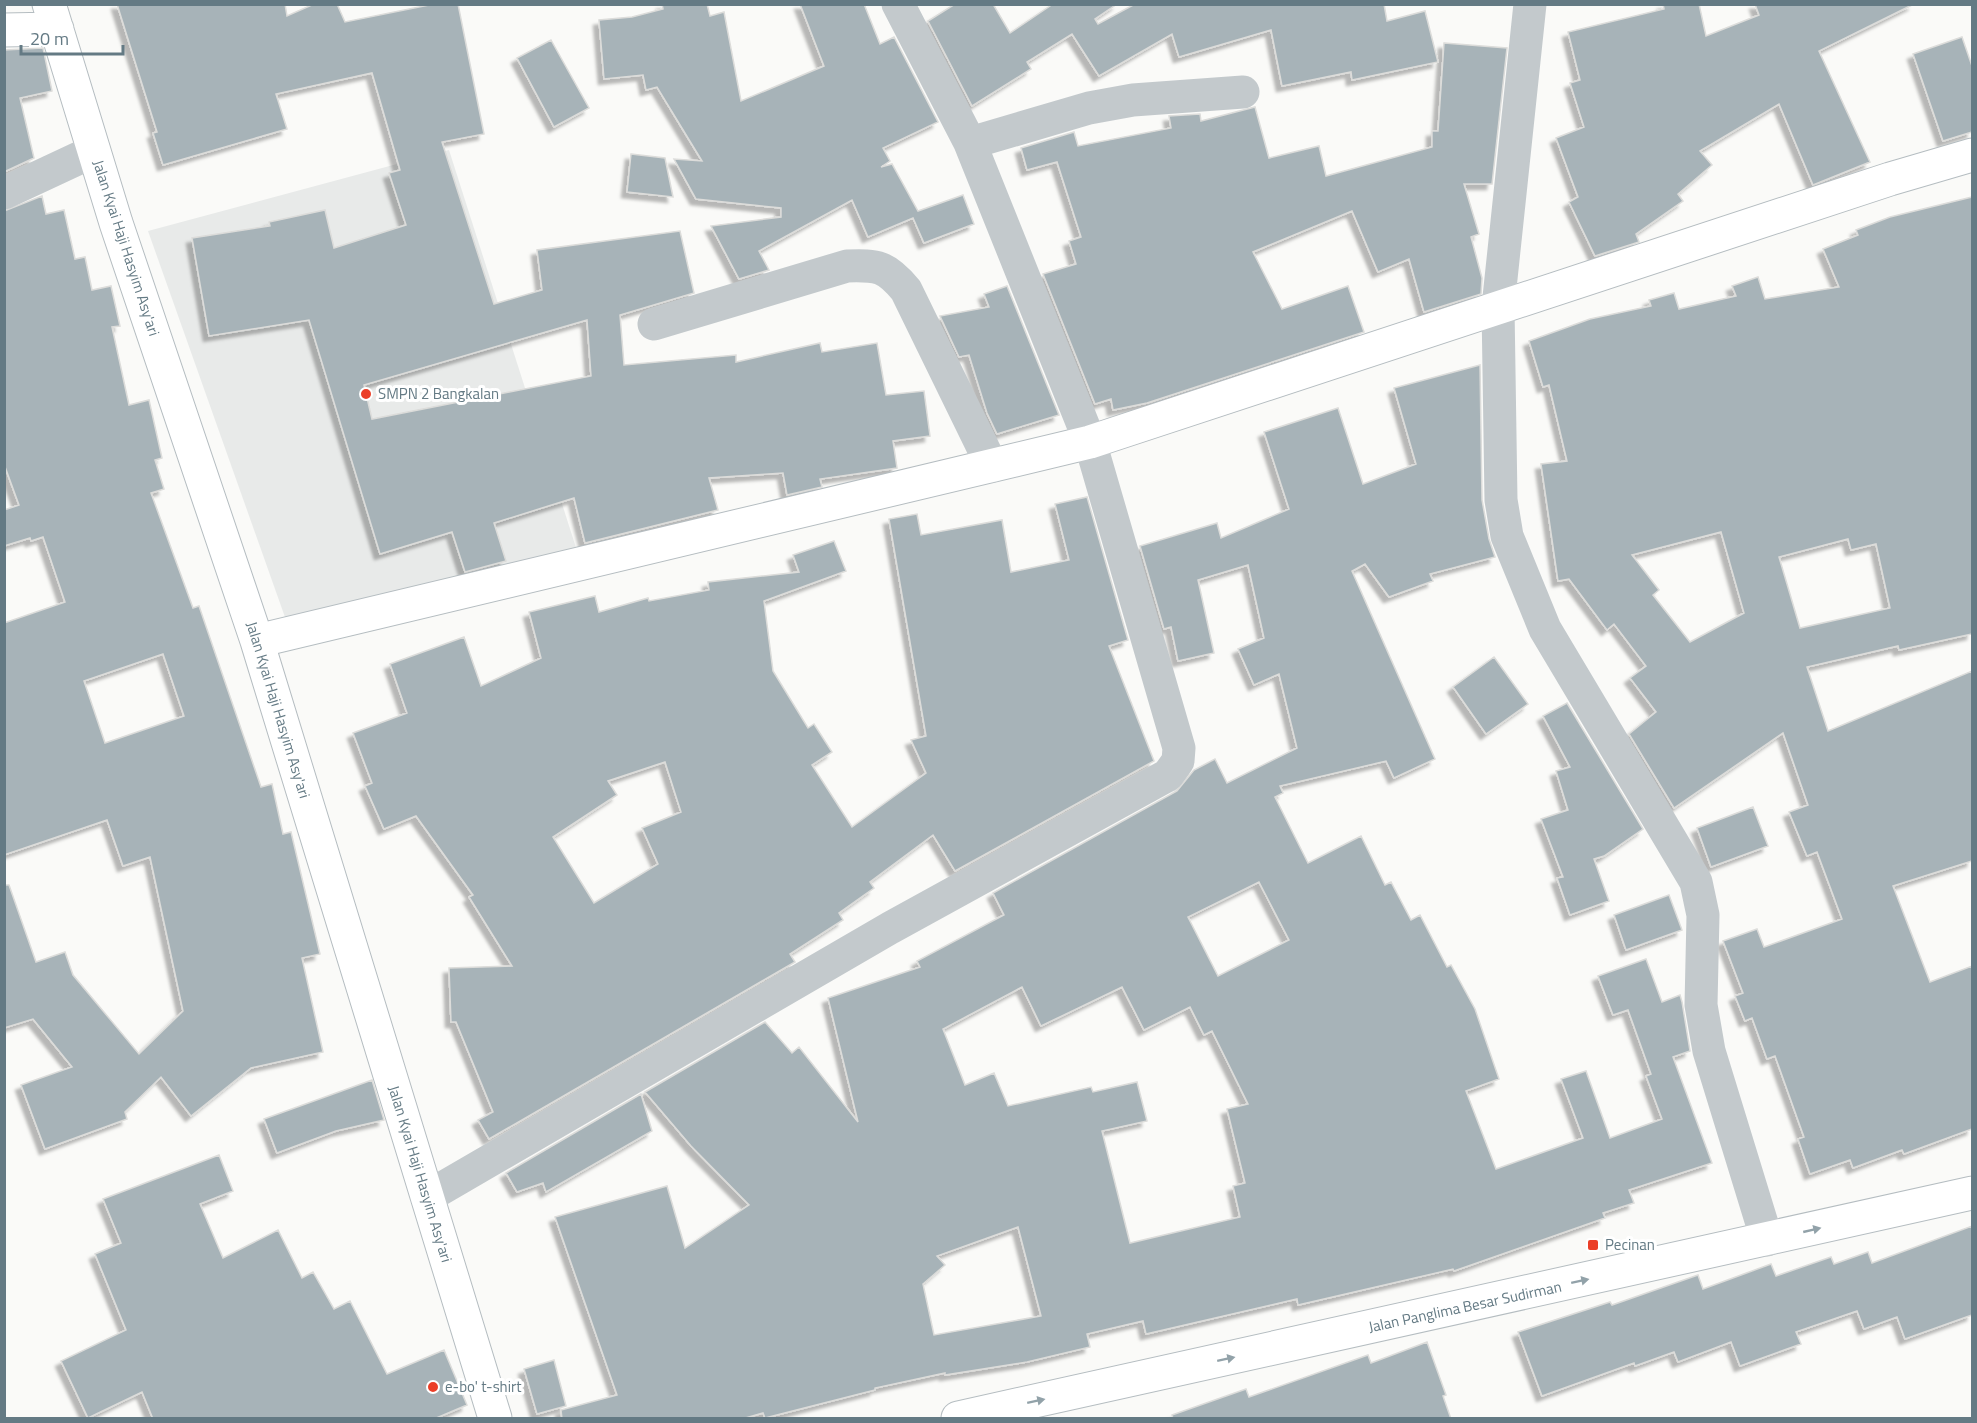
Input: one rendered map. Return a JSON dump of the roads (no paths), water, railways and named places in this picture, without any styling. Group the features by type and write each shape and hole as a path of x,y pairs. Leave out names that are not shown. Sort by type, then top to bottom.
{"street":[{"path":"427,1197 890,928 1168,775 1178,761 1179,748 1090,442 970,143 898,4"},
{"path":"1530,4 1498,307 1501,500 1507,536 1545,629 1696,882 1703,915 1701,1005 1709,1051 1767,1240"},
{"path":"4,30 53,17"},
{"name":"Jalan Kyai Haji Hasyim Asy'ari","path":"53,17 94,151 257,641 495,1419"},
{"path":"970,143 1089,108 1134,100 1243,92"},
{"path":"4,193 94,151"},
{"path":"257,641 1090,442 1890,179 1972,155"},
{"path":"654,324 847,266 875,265 892,273 906,290 992,466"},
{"name":"Jalan Panglima Besar Sudirman","path":"958,1419 1972,1193"}],"place":[{"name":"SMPN 2 Bangkalan","path":"366,394"},
{"name":"Pecinan","path":"1593,1245"},
{"name":"e-bo' t-shirt","path":"433,1387"}]}
